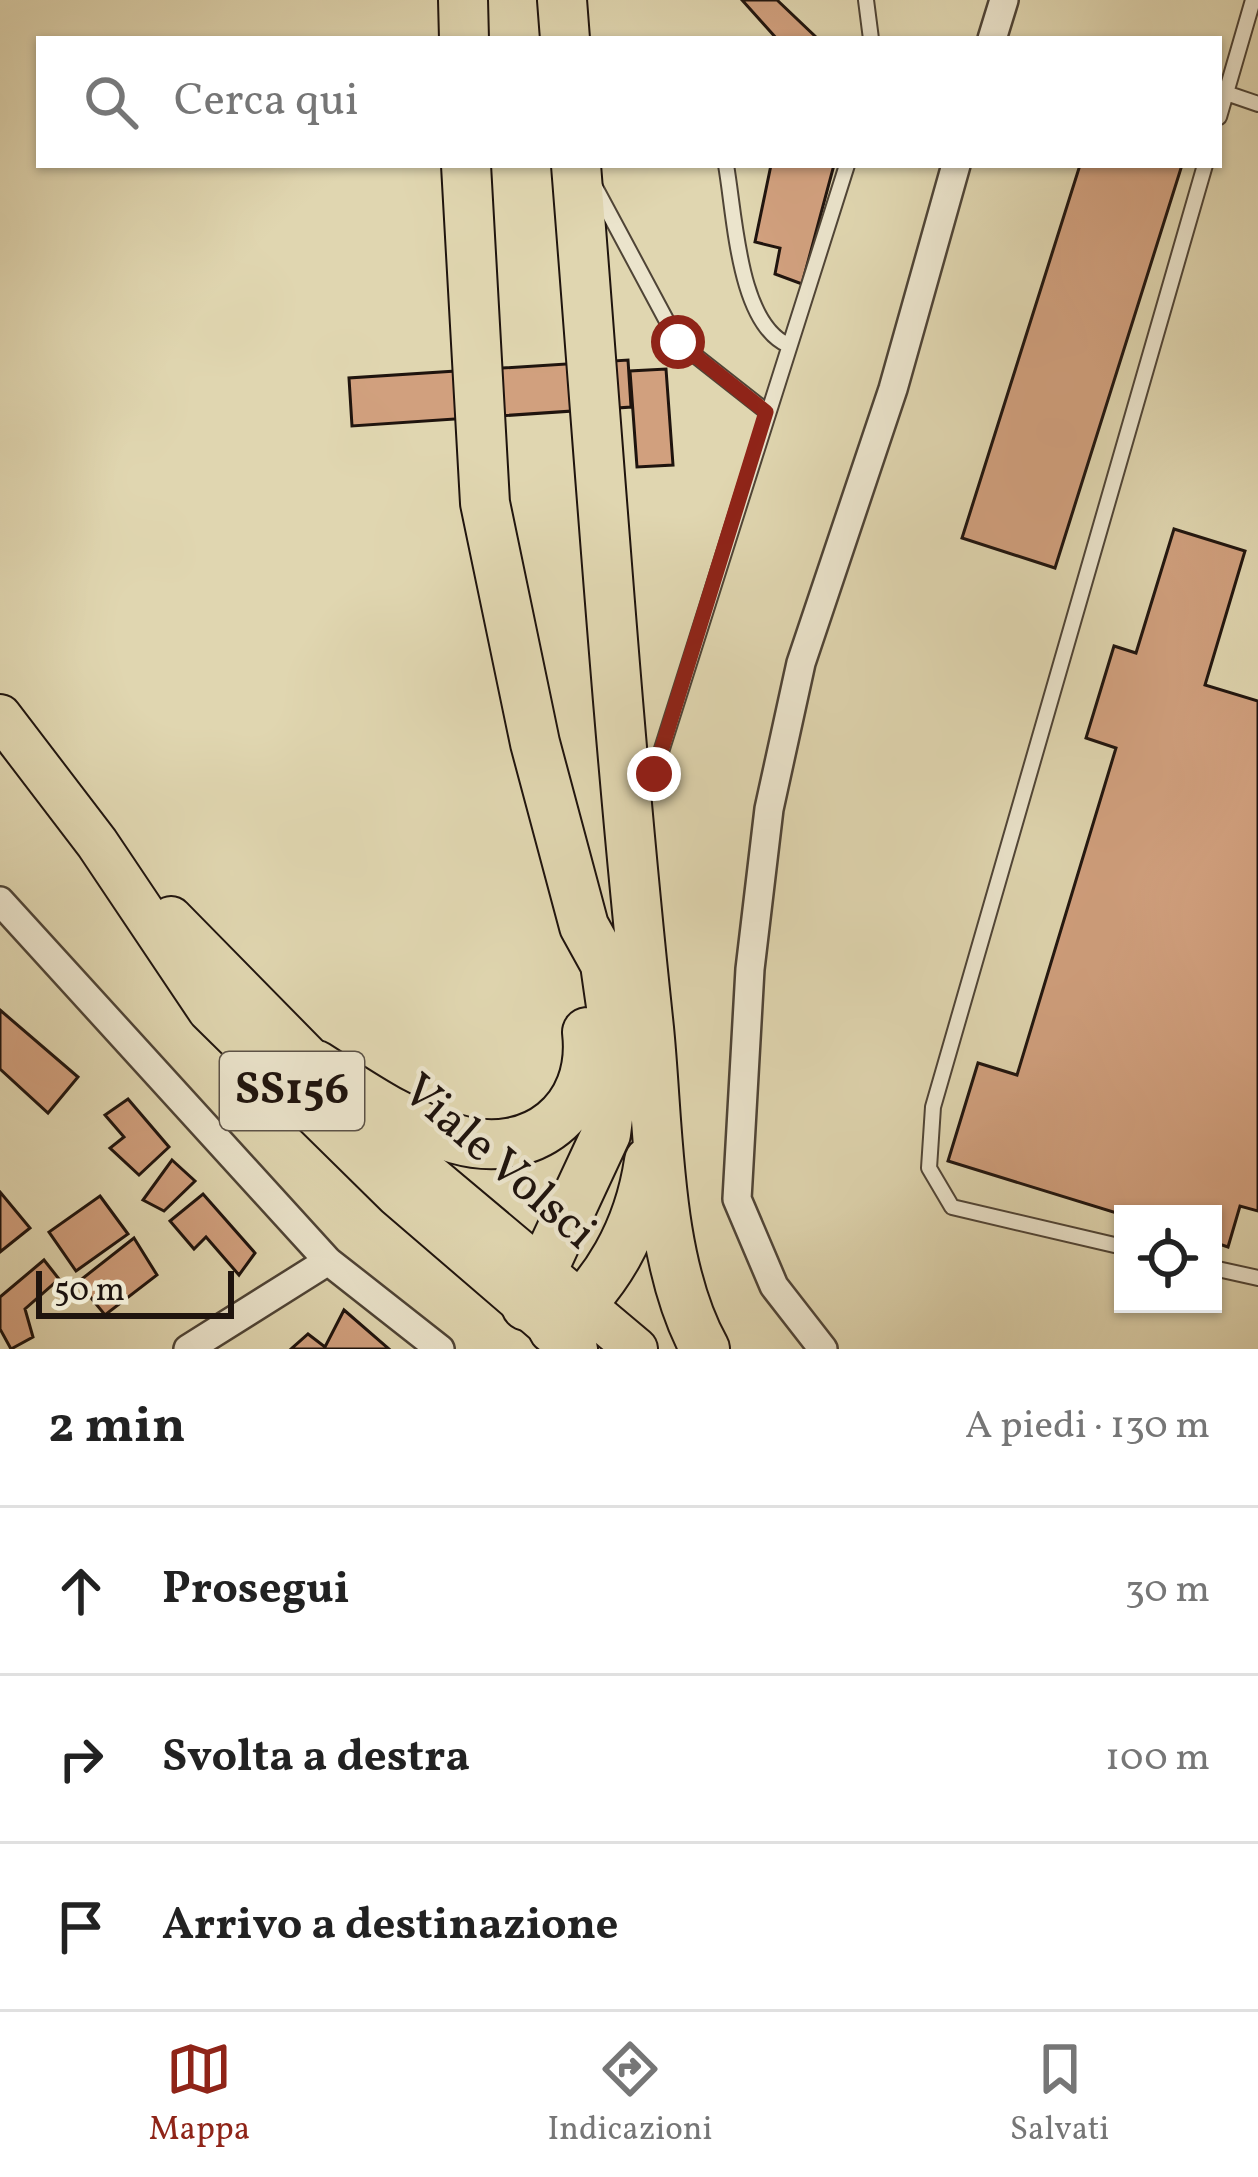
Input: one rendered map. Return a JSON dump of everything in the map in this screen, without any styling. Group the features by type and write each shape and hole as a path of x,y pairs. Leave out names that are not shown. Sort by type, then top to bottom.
{"highway":[{"path":"463,0 464,36"},
{"path":"562,0 565,36"},
{"path":"466,168 485,502 535,743 584,926 604,964 615,1007 615,1094 556,1312"},
{"path":"579,168 627,824 672,1251 705,1349"},
{"path":"316,1065 404,1119 460,1141 515,1140 548,1127 579,1099 586,1083 589,1051 580,968 584,926"},
{"path":"556,1312 635,1220 645,1189 656,1093"}],"main road":[{"name":"Viale Volsci","path":"0,716 97,843 209,1010 397,1195 556,1312 636,1349"},
{"name":"Viale Volsci","path":"97,843 556,1312"}],"street":[{"path":"993,36 1004,0"},
{"path":"823,1349 774,1286 737,1199 755,923 769,808 801,663 893,389 955,168"},
{"path":"0,902 328,1261 440,1349"},
{"path":"188,1349 328,1261"}],"lane":[{"path":"866,0 871,36"},
{"path":"1222,107 1253,0"},
{"path":"1226,93 1258,104"},
{"path":"581,168 678,342 766,412"},
{"path":"727,168 754,311 774,339 788,345"},
{"path":"627,824 654,774 847,168"},
{"path":"1114,1245 952,1207 929,1168 933,1107 1204,168"},
{"path":"1222,1270 1258,1278"}],"building":[{"path":"742,0 777,0 815,36 774,36"},
{"path":"770,168 833,168 802,284 775,274 780,248 755,242"},
{"path":"1079,168 1181,168 1055,568 962,538"},
{"path":"628,360 631,407 352,426 349,378"},
{"path":"666,369 673,465 637,467 630,371"},
{"path":"1174,529 1245,551 1205,685 1258,701 1258,1211 1240,1206 1228,1247 1222,1245 1222,1205 1114,1205 1114,1212 948,1161 978,1063 1017,1075 1116,748 1086,738 1114,646 1136,653"},
{"path":"0,1010 78,1077 48,1113 0,1069"},
{"path":"128,1099 169,1147 139,1175 110,1148 124,1137 105,1115"},
{"path":"172,1160 195,1181 164,1211 143,1200"},
{"path":"0,1192 30,1228 0,1252"},
{"path":"203,1194 255,1253 239,1275 206,1237 194,1249 170,1221"},
{"path":"100,1196 128,1234 76,1271 49,1232"},
{"path":"134,1238 157,1275 105,1315 78,1282"},
{"path":"44,1260 59,1279 25,1309 33,1337 11,1349 0,1329 0,1297"},
{"path":"344,1310 389,1349 291,1349 308,1334 325,1347"}],"route":[{"path":"654,774 766,412 697,362 678,342"}]}
